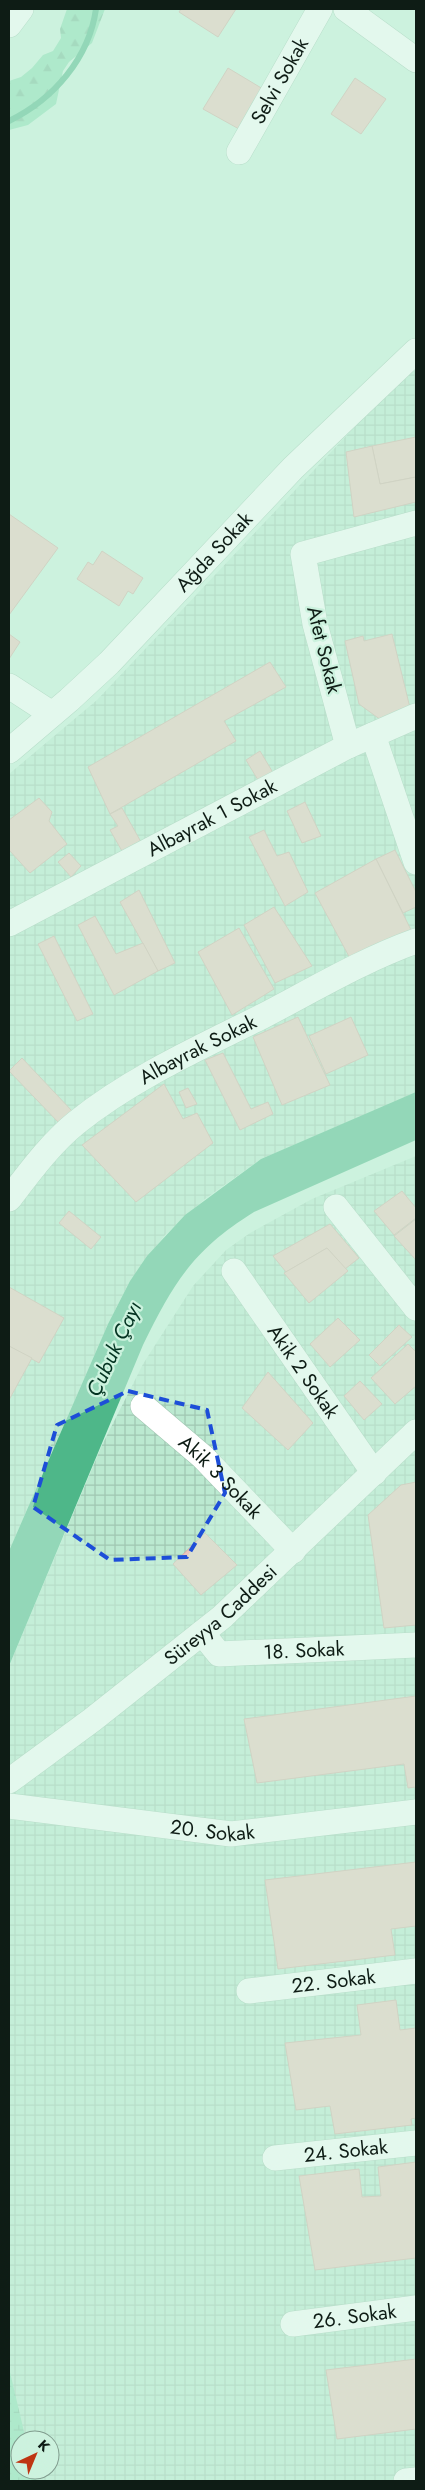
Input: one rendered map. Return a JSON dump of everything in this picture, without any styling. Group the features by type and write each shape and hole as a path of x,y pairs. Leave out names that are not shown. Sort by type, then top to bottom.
{"street":[{"path":"9,25 21,9"},
{"name":"Selvi Sokak","path":"239,152 320,9"},
{"path":"346,9 416,60"},
{"name":"Ağda Sokak","path":"9,751 108,663 293,468 416,350"},
{"path":"386,380 416,376"},
{"name":"Afet Sokak","path":"348,746 316,624 303,554 416,523"},
{"path":"9,686 52,714"},
{"name":"Albayrak 1 Sokak","path":"9,924 348,746 416,716"},
{"path":"373,734 416,862"},
{"name":"Albayrak Sokak","path":"9,1200 61,1136 88,1114 129,1087 328,983 395,949 416,941"},
{"path":"336,1207 416,1308"},
{"name":"Akik 2 Sokak","path":"234,1271 374,1473"},
{"name":"Akik 3 Sokak","path":"144,1406 203,1457 293,1551"},
{"name":"Süreyya Caddesi","path":"9,1781 92,1720 202,1633 293,1551 416,1432"},
{"name":"18. Sokak","path":"202,1633 219,1654 416,1645"},
{"name":"20. Sokak","path":"9,1806 231,1834 416,1812"},
{"name":"22. Sokak","path":"249,1991 416,1972"},
{"name":"24. Sokak","path":"274,2158 416,2143"},
{"name":"26. Sokak","path":"293,2324 416,2308"},
{"path":"406,2481 416,2480"}],"highlighted area":[{"path":"128,1391 207,1410 225,1493 187,1557 110,1560 33,1507 57,1425"}],"shaded area":[{"path":"416,370 416,1093 261,1159 205,1199 165,1235 130,1281 108,1324 9,1551 9,774 97,700 398,381"},
{"path":"416,1156 416,2481 27,2481 60,2480 60,2430 16,2430 9,2410 9,1666 102,1445 143,1364 193,1286 226,1250 250,1233 312,1199"}],"green space":[{"path":"67,9 105,9 92,43 69,62 63,71 56,104 28,125 9,130 9,81 21,77 43,55 53,51 61,38 60,29"},
{"path":"9,2368 24,2430 10,2430 10,2480 36,2481 9,2481"}],"water":[{"name":"Çubuk Çayı","path":"416,1092 416,1140 254,1212 215,1240 187,1269 165,1303 143,1345 9,1666 9,1551 108,1324 130,1281 147,1256 185,1215 261,1159"}],"building":[{"path":"181,9 236,9 218,37 179,12"},
{"path":"228,68 263,89 239,129 203,109"},
{"path":"355,78 386,99 361,134 331,114"},
{"path":"416,437 416,477 380,484 372,446"},
{"path":"372,446 380,484 416,477 416,502 354,517 346,452"},
{"path":"9,514 58,548 9,615"},
{"path":"102,551 143,578 133,594 128,591 119,606 77,579 88,562 93,565"},
{"path":"9,634 20,642 9,659"},
{"path":"392,634 411,712 381,720 359,704 345,641 363,636 364,641"},
{"path":"270,662 286,687 224,721 236,741 110,814 88,767"},
{"path":"260,751 275,776 261,785 246,760"},
{"path":"39,798 52,812 49,821 67,844 30,873 9,850 9,820"},
{"path":"305,802 321,836 302,843 287,811"},
{"path":"122,808 141,842 122,851 110,830 118,826 110,814"},
{"path":"264,830 277,856 289,852 308,892 285,906 249,837"},
{"path":"395,850 416,892 416,907 403,913 376,859"},
{"path":"69,853 81,866 71,877 58,862"},
{"path":"376,859 411,930 352,962 315,893"},
{"path":"139,890 175,963 158,971 120,902"},
{"path":"274,907 312,966 275,983 244,925"},
{"path":"95,916 116,954 143,943 158,971 114,995 78,925"},
{"path":"239,928 274,989 232,1015 198,952"},
{"path":"54,936 93,1014 77,1021 38,944"},
{"path":"298,1017 330,1085 282,1105 253,1037"},
{"path":"351,1017 368,1055 326,1074 309,1036"},
{"path":"223,1053 251,1109 268,1102 273,1114 240,1130 205,1060"},
{"path":"22,1058 72,1111 59,1123 9,1071"},
{"path":"164,1084 183,1119 197,1113 213,1143 136,1202 82,1145"},
{"path":"188,1088 197,1104 186,1108 179,1092"},
{"path":"402,1191 416,1208 416,1218 394,1235 374,1211"},
{"path":"69,1211 101,1237 91,1249 59,1223"},
{"path":"416,1219 416,1260 394,1236"},
{"path":"330,1224 359,1258 345,1269 327,1248 286,1272 273,1256"},
{"path":"327,1248 348,1271 309,1303 284,1273"},
{"path":"9,1287 64,1318 39,1363 9,1346"},
{"path":"338,1318 360,1340 330,1367 310,1344"},
{"path":"399,1325 412,1337 380,1366 369,1355"},
{"path":"408,1344 416,1352 416,1386 395,1404 371,1378"},
{"path":"9,1346 32,1358 9,1400"},
{"path":"268,1372 313,1423 288,1450 242,1408"},
{"path":"360,1381 382,1404 364,1420 344,1396"},
{"path":"416,1482 416,1625 384,1628 368,1515 401,1485"},
{"path":"205,1533 237,1565 201,1595 173,1564"},
{"path":"416,1696 416,1787 408,1788 404,1764 257,1783 244,1719"},
{"path":"416,1862 416,1926 391,1929 395,1955 278,1969 265,1880"},
{"path":"396,2000 400,2030 416,2028 416,2118 411,2119 412,2125 335,2134 330,2106 296,2110 285,2043 361,2035 357,2005"},
{"path":"416,2162 416,2258 315,2270 299,2176 359,2169 362,2197 381,2196 378,2167"},
{"path":"416,2359 416,2429 337,2439 326,2370"}],"waterway":[{"path":"9,121 41,101 67,75 86,44 96,9"}]}
